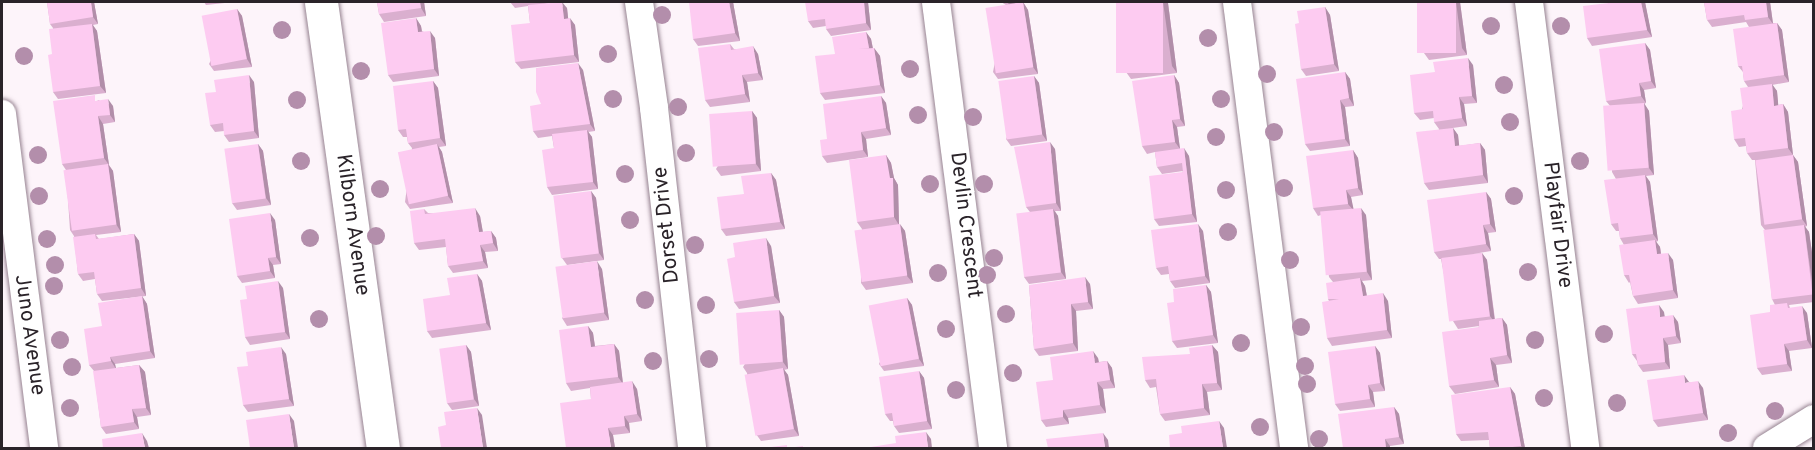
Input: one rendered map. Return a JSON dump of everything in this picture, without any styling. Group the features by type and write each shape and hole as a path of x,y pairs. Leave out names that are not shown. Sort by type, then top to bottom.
{"street":[{"name":"Kilborn Avenue","path":"321,2 383,448"},
{"name":"Dorset Drive","path":"639,2 654,108 692,448"},
{"name":"Devlin Crescent","path":"936,2 993,448"},
{"path":"1237,2 1294,448"},
{"name":"Playfair Drive","path":"1529,2 1585,448"},
{"name":"Juno Avenue","path":"2,114 9,246 44,448"},
{"path":"1767,448 1814,418"}],"building":[{"path":"47,2 91,2 93,17 50,24"},
{"path":"377,2 420,2 421,8 379,14"},
{"path":"562,2 564,19 570,18 574,55 515,62 511,25 530,23 528,5"},
{"path":"689,2 729,2 735,33 693,39"},
{"path":"805,2 864,2 866,23 826,29 825,19 808,21"},
{"path":"1023,2 1033,67 996,73 985,8"},
{"path":"1116,2 1163,2 1163,73 1116,73"},
{"path":"1417,2 1456,2 1456,53 1417,53"},
{"path":"1609,2 1641,2 1647,30 1587,38 1583,6"},
{"path":"1704,2 1766,2 1768,17 1745,20 1744,15 1707,20"},
{"path":"1325,7 1334,64 1301,69 1295,24 1299,23 1297,11"},
{"path":"237,9 247,59 211,66 202,16"},
{"path":"416,18 418,32 430,31 434,69 388,75 381,23"},
{"path":"1777,23 1784,75 1744,81 1742,66 1738,66 1733,29"},
{"path":"92,24 100,86 53,92 48,55 52,54 49,29"},
{"path":"866,32 869,48 858,49 874,48 880,85 820,93 815,56 835,54 832,37"},
{"path":"1645,43 1651,81 1639,83 1641,96 1606,101 1599,49"},
{"path":"730,44 731,50 753,46 758,73 742,75 745,94 705,100 698,48"},
{"path":"1468,58 1472,96 1459,97 1462,118 1434,122 1433,111 1414,113 1410,75 1435,72 1433,62"},
{"path":"578,63 590,124 533,131 530,106 541,104 536,92 536,68"},
{"path":"1345,72 1349,98 1340,100 1345,139 1305,144 1296,79"},
{"path":"249,75 254,131 224,135 223,123 210,125 205,93 216,92 214,80"},
{"path":"1174,75 1180,119 1172,120 1175,142 1142,146 1132,81"},
{"path":"1034,76 1042,134 1007,139 998,81"},
{"path":"433,81 440,138 408,143 406,129 398,130 393,86"},
{"path":"1772,84 1774,106 1783,104 1788,148 1747,153 1745,138 1734,139 1731,111 1743,109 1740,88"},
{"path":"95,95 95,101 108,99 110,115 98,116 104,158 62,164 53,101"},
{"path":"881,96 886,128 861,132 863,150 822,156 820,140 827,139 823,104"},
{"path":"1644,103 1649,168 1608,171 1603,106"},
{"path":"752,111 756,164 713,167 709,114"},
{"path":"1453,128 1455,146 1480,143 1483,175 1424,183 1416,132"},
{"path":"587,130 593,182 547,187 542,150 554,148 552,134"},
{"path":"1050,142 1056,203 1026,207 1014,147"},
{"path":"258,144 266,198 232,203 224,149"},
{"path":"437,144 448,196 409,204 398,152"},
{"path":"1184,148 1192,214 1154,219 1149,176 1183,172 1182,163 1157,167 1155,152"},
{"path":"1353,150 1358,188 1346,190 1348,204 1313,208 1306,156"},
{"path":"886,155 890,178 893,178 894,217 857,222 849,160"},
{"path":"1793,155 1802,219 1764,225 1755,160"},
{"path":"108,164 116,224 72,231 63,170"},
{"path":"771,173 780,222 721,229 717,197 744,194 741,176"},
{"path":"1645,175 1653,234 1620,238 1618,223 1611,224 1604,180"},
{"path":"591,191 599,254 561,258 553,196"},
{"path":"1486,192 1490,224 1483,225 1486,244 1434,252 1427,200"},
{"path":"475,208 479,232 491,231 493,243 480,245 483,261 448,266 445,239 414,243 410,211 424,209 425,214"},
{"path":"1361,208 1367,272 1326,275 1320,212"},
{"path":"1053,209 1061,273 1024,277 1016,214"},
{"path":"270,213 276,257 268,258 270,271 237,276 229,219"},
{"path":"900,224 907,275 862,282 854,230"},
{"path":"1198,224 1205,276 1170,281 1168,266 1156,268 1151,230"},
{"path":"1804,225 1813,294 1772,299 1763,230"},
{"path":"95,234 96,239 134,234 141,288 97,294 94,272 78,274 73,237"},
{"path":"766,238 774,296 734,302 727,259 735,257 733,243"},
{"path":"1655,240 1657,254 1668,253 1673,290 1633,296 1629,275 1624,275 1619,245"},
{"path":"1482,253 1490,317 1449,322 1441,258"},
{"path":"597,261 604,312 563,318 555,267"},
{"path":"477,274 486,323 427,331 423,299 450,295 447,278"},
{"path":"1085,277 1088,302 1071,304 1073,343 1034,349 1029,285"},
{"path":"1360,278 1363,296 1383,293 1387,330 1327,338 1322,302 1339,299 1328,299 1326,283"},
{"path":"278,281 285,332 245,337 240,300 247,299 245,286"},
{"path":"1206,285 1213,335 1172,341 1167,303 1174,302 1173,289"},
{"path":"142,296 150,351 110,357 111,361 89,365 84,329 102,326 98,303"},
{"path":"907,298 919,359 881,366 869,305"},
{"path":"1787,303 1788,308 1802,306 1807,340 1784,344 1787,364 1757,368 1750,315 1770,312 1770,305"},
{"path":"1659,305 1660,317 1673,315 1676,336 1663,338 1665,362 1638,365 1636,354 1632,354 1626,309"},
{"path":"779,310 783,362 740,365 736,313"},
{"path":"1502,318 1507,355 1490,358 1494,380 1449,386 1442,332 1479,327 1479,321"},
{"path":"588,326 591,347 614,344 618,377 566,383 559,330"},
{"path":"466,345 474,399 447,403 439,349"},
{"path":"1212,345 1217,383 1202,384 1204,408 1160,414 1156,379 1145,380 1142,357 1190,354 1189,348"},
{"path":"1375,346 1380,383 1368,385 1370,399 1335,404 1328,352"},
{"path":"281,347 289,399 243,405 237,367 248,366 246,352"},
{"path":"1093,351 1095,363 1107,361 1110,380 1097,382 1100,405 1063,410 1063,417 1041,420 1036,382 1053,380 1050,357"},
{"path":"139,365 146,408 132,409 134,422 101,427 93,371"},
{"path":"783,368 794,429 755,436 745,375"},
{"path":"919,371 927,421 894,426 892,413 885,414 879,377"},
{"path":"1684,375 1685,383 1698,381 1703,413 1653,420 1647,380"},
{"path":"632,381 637,414 624,416 625,426 608,428 611,448 566,448 560,403 591,399 590,387"},
{"path":"1510,387 1521,446 1490,448 1488,432 1456,434 1451,395"},
{"path":"1394,407 1399,437 1385,439 1386,448 1343,448 1338,414"},
{"path":"477,408 483,448 441,448 438,427 446,425 444,412"},
{"path":"289,414 294,448 250,448 246,420"},
{"path":"1219,421 1223,448 1170,448 1169,435 1182,433 1181,426"},
{"path":"926,432 928,448 871,448 896,443 895,436"},
{"path":"142,433 145,448 103,448 102,439"},
{"path":"1103,433 1105,448 1048,448 1046,439"},
{"path":"787,445 787,448 763,448"}]}
